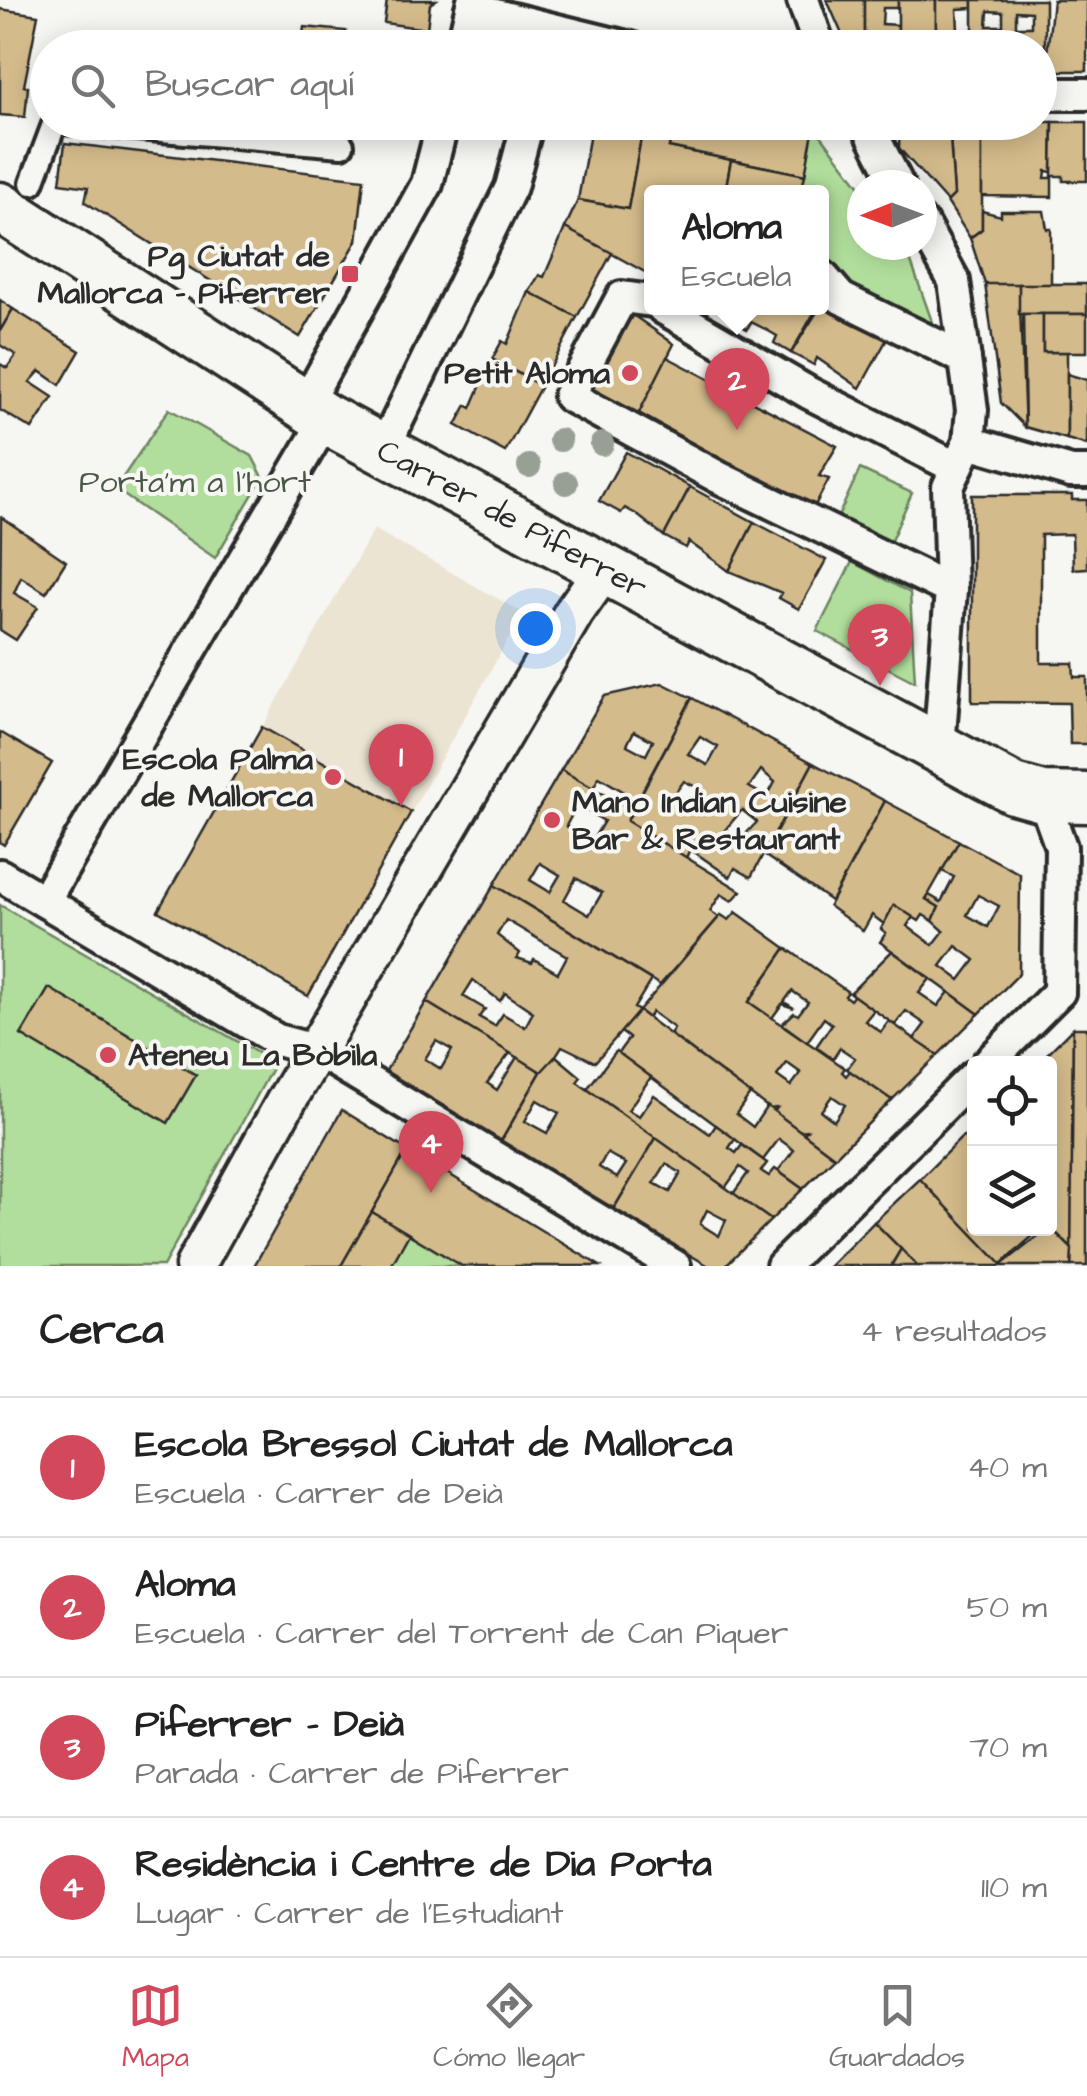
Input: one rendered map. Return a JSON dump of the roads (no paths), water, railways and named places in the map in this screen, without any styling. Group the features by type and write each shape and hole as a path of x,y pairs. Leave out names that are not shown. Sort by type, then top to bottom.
{"main road":[{"name":"Carrer de Piferrer","path":"16,194 316,412 603,571 1014,789 1065,798"}],"street":[{"path":"803,0 814,30"},
{"path":"466,30 472,4 551,25"},
{"path":"1057,94 1087,94"},
{"path":"16,194 45,140"},
{"path":"282,140 342,145"},
{"path":"44,900 316,412 427,184 438,140"},
{"path":"383,450 512,187 524,140"},
{"path":"875,140 890,170"},
{"path":"937,250 954,280 972,410 962,455 948,487 951,590 939,748"},
{"path":"829,284 841,298 965,359"},
{"path":"644,300 622,297 570,396 718,477 951,590"},
{"path":"676,315 809,392 962,455 1087,472"},
{"path":"195,1266 574,612 603,571"},
{"path":"997,1056 1073,992 1060,848 1065,798"},
{"path":"0,874 277,1040 318,1051 676,1266"},
{"path":"782,1266 967,1083"}],"place":[{"name":"Pg Ciutat de Mallorca - Piferrer","path":"350,274"},
{"name":"Petit Aloma","path":"630,373"},
{"name":"Aloma","path":"737,430"},
{"name":"Piferrer - Deià","path":"880,686"},
{"name":"Escola Palma de Mallorca","path":"333,777"},
{"name":"Escola Bressol Ciutat de Mallorca","path":"401,806"},
{"name":"Mano Indian Cuisine Bar & Restaurant","path":"552,820"},
{"name":"Ateneu La Bòbila","path":"108,1055"},
{"name":"Residència i Centre de Dia Porta","path":"431,1193"}],"park label":[{"name":"Porta'm a l'hort","path":"195,482"}]}
